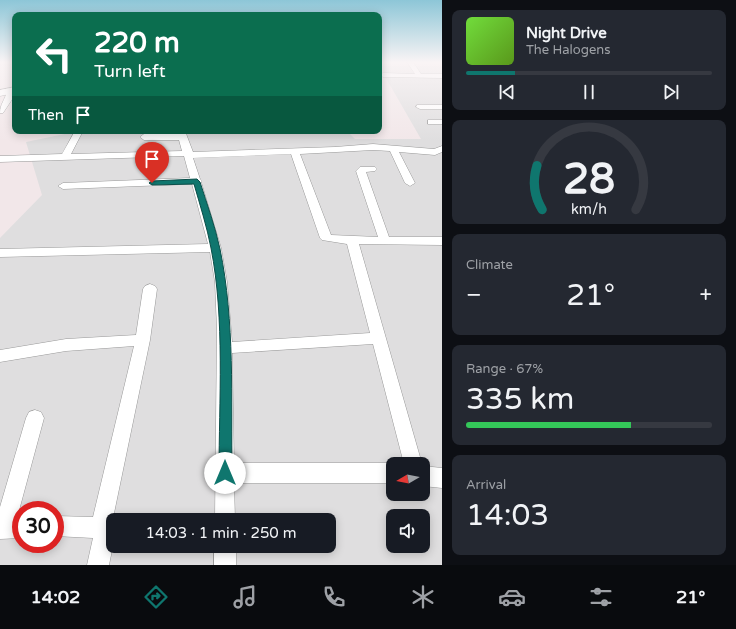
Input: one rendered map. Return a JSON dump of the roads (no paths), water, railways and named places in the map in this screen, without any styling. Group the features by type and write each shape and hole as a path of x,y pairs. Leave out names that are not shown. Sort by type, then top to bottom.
{"street":[{"path":"0,92 11,92"},
{"path":"0,111 11,92"},
{"path":"420,107 442,107"},
{"path":"432,122 442,122"},
{"path":"65,157 77,134"},
{"path":"144,137 183,134 215,248 221,282 224,348 225,513"},
{"path":"0,159 295,152 374,147 441,153"},
{"path":"393,148 410,183"},
{"path":"295,152 323,235 326,238 332,240 442,241"},
{"path":"372,169 363,169 361,171 386,241"},
{"path":"63,186 197,182"},
{"path":"352,240 411,457"},
{"path":"0,253 215,248"},
{"path":"110,513 143,340 150,289"},
{"path":"224,348 378,338"},
{"path":"0,356 66,345 143,340"},
{"path":"8,529 35,418"},
{"path":"225,473 386,473"},
{"path":"430,477 442,478"},
{"path":"64,526 106,528"},
{"path":"98,565 106,532"},
{"path":"225,553 225,565"}]}
